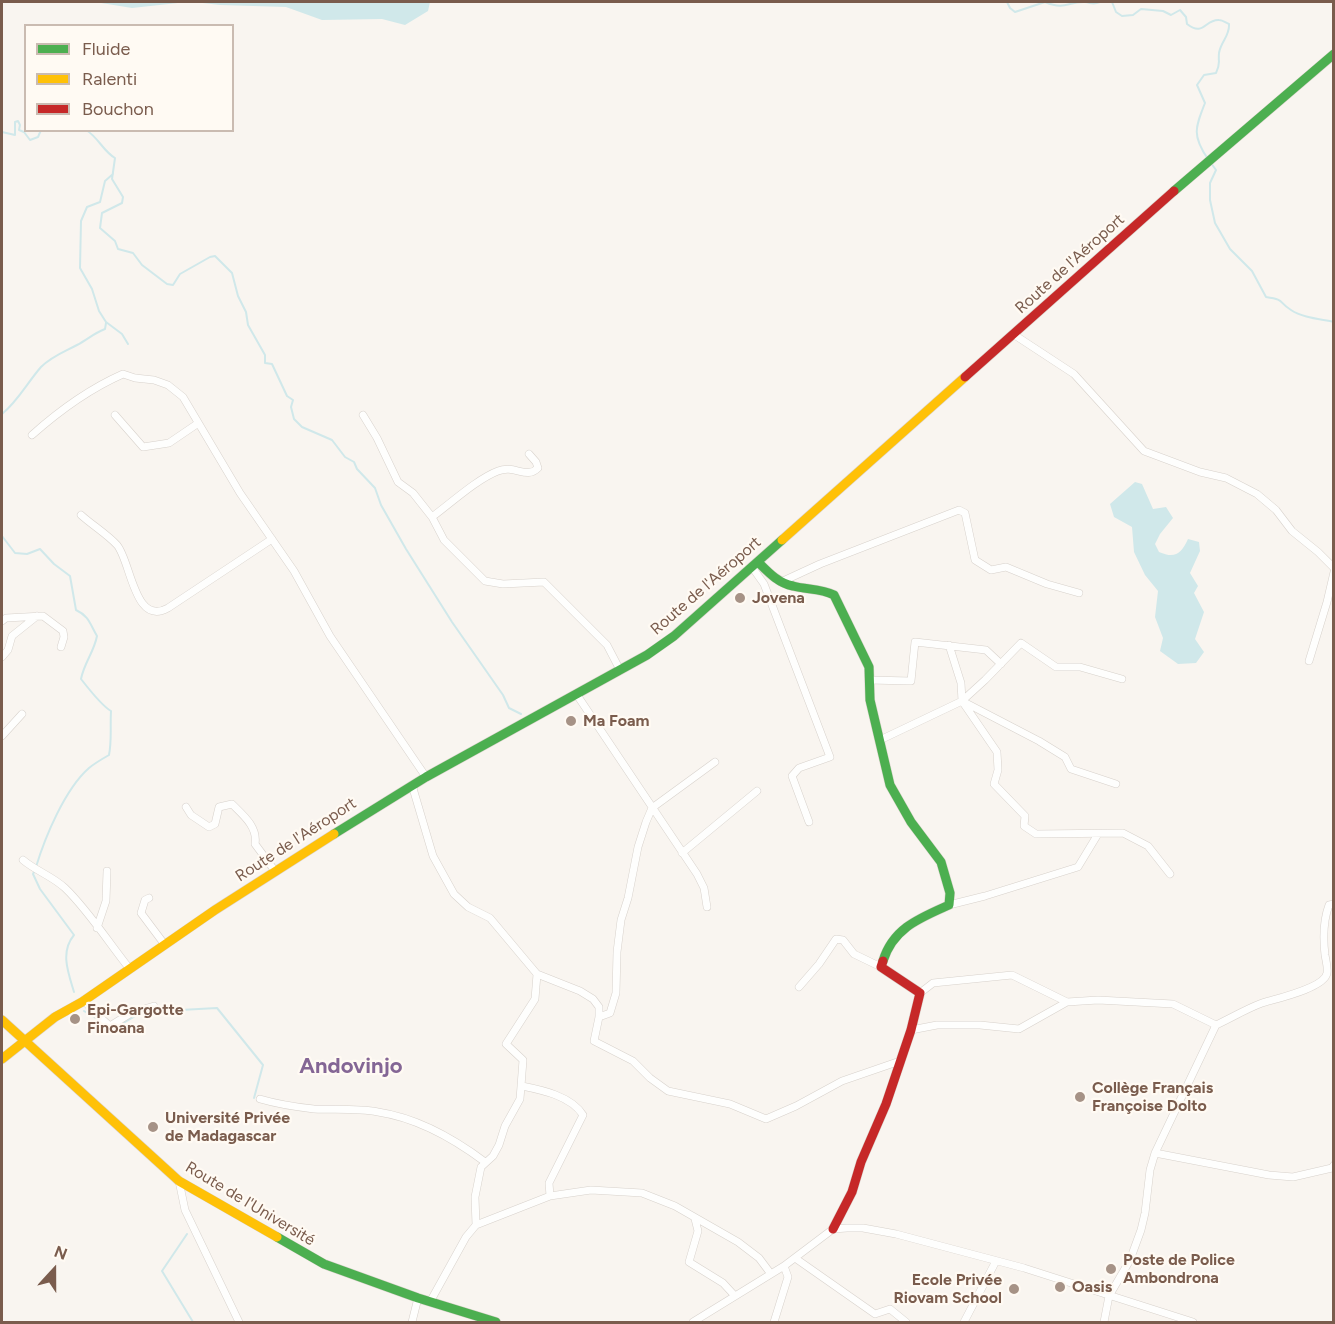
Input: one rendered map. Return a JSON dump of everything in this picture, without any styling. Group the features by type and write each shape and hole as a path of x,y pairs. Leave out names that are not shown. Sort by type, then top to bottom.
{"main road":[{"name":"Route de l'Aéroport","path":"2,1059 55,1017 84,1000 275,871 412,785 577,695 647,655 674,636 1215,155 1334,54"},
{"path":"755,565 790,586 823,588 834,595 869,667 870,700 890,784 911,822 941,862 950,893 949,905 898,931 885,950 881,967 920,993 911,1030 886,1104 861,1162 852,1192 833,1229"},
{"name":"Route de l'Université","path":"2,1020 179,1181 324,1264 496,1323"}],"street":[{"path":"1013,334 1074,374 1144,451 1200,472 1226,478 1257,494 1276,510 1292,531 1318,552 1334,570 1309,661"},
{"path":"32,435 69,405 100,385 123,374 168,385 183,397 197,424 294,571 330,636 426,777"},
{"path":"115,415 143,447 169,443 197,424"},
{"path":"363,415 398,482 413,493 432,517 444,540 485,581 503,584 544,582 607,645 620,670"},
{"path":"432,517 449,502 499,471 514,468 526,474 534,472 538,468 529,454"},
{"path":"781,582 959,510 965,513 975,560 991,570 1006,567 1047,584 1078,593"},
{"path":"81,515 118,546 134,588 148,609 160,613 272,539"},
{"path":"755,565 830,757 800,768 792,776 809,822"},
{"path":"2,621 6,618 37,616 48,618 63,631 61,647"},
{"path":"2,657 8,650 12,636 37,616"},
{"path":"869,680 910,681 915,642 986,650 1001,664"},
{"path":"880,740 962,700 1021,643 1056,667 1080,667 1122,679"},
{"path":"949,645 961,683 962,700 997,752 998,770 994,784 1025,816 1024,826 1036,834 1123,833 1148,846 1170,874"},
{"path":"577,695 697,874 704,888 707,907"},
{"path":"962,700 1065,757 1071,769 1116,784"},
{"path":"2,736 22,714"},
{"path":"599,1017 610,1013 616,993 616,952 621,920 628,898 638,847 652,808 715,762"},
{"path":"412,785 433,856 454,894 468,907 490,918 537,974 580,991 593,999 599,1007 594,1041 633,1061 650,1078 668,1091 730,1104 765,1119 796,1107 842,1081 900,1061"},
{"path":"681,853 757,790"},
{"path":"186,807 191,815 209,827 215,824 219,807 232,804 244,815 256,834 255,844 275,871"},
{"path":"949,905 984,897 1078,867 1098,834"},
{"path":"22,860 49,875 65,888 129,968"},
{"path":"97,928 106,901 107,871"},
{"path":"149,898 145,900 141,913 165,945"},
{"path":"1104,1323 1109,1296 1130,1260 1141,1230 1150,1170 1155,1153 1216,1025 1262,1004 1302,990 1325,978 1327,973 1324,916 1329,905 1334,904"},
{"path":"799,987 836,939 843,940 854,954 881,967"},
{"path":"476,1225 475,1197 481,1167 493,1156 505,1126 520,1099 523,1060 506,1044 535,999 537,974"},
{"path":"920,993 933,983 1012,975 1067,1002"},
{"path":"84,1000 110,1026 121,1030"},
{"path":"911,1030 937,1025 980,1025 1019,1029 1067,1002 1098,1000 1173,1004 1216,1025"},
{"path":"110,1026 131,1012 154,1006"},
{"path":"522,1086 560,1098 579,1109 583,1115 549,1183 550,1196"},
{"path":"260,1099 313,1108 376,1111 400,1116 426,1125 485,1162"},
{"path":"1155,1153 1269,1175 1293,1177 1332,1168 1334,1165"},
{"path":"179,1181 185,1210 239,1323"},
{"path":"430,1302 466,1237 476,1225 550,1196 591,1190 642,1193 675,1206 738,1242 759,1258 771,1274"},
{"path":"695,1219 698,1231 689,1262 723,1283 735,1296"},
{"path":"693,1323 784,1266 833,1229 863,1228 896,1234 996,1261 1192,1323"},
{"path":"795,1258 875,1314 890,1309 906,1323"},
{"path":"964,1323 996,1261"},
{"path":"774,1323 788,1277 784,1266"},
{"path":"412,1323 418,1298"}],"water":[{"path":"95,2 187,2 132,8"},
{"path":"194,2 430,2 428,11 405,25 382,19 322,20 286,7"},
{"path":"1135,482 1142,484 1153,509 1166,507 1173,518 1155,544 1159,552 1169,555 1177,554 1188,539 1199,542 1200,551 1190,573 1198,586 1194,593 1204,612 1195,639 1204,652 1196,663 1178,664 1160,651 1163,638 1155,617 1158,591 1145,575 1134,552 1132,527 1114,517 1110,504"}],"waterway":[{"path":"1007,2 1015,12 1045,2 1058,6 1079,2 1094,4 1100,2"},
{"path":"1112,2 1116,12 1122,16 1133,15 1141,9 1163,11 1171,15 1180,10 1186,17 1187,24 1193,28 1201,28 1214,20 1229,24 1220,49 1216,73 1204,75 1197,85 1205,103 1197,126 1197,138 1208,159"},
{"path":"2,132 15,135 15,122 18,121 19,130 24,132"},
{"path":"24,132 30,140 38,137 40,132"},
{"path":"89,132 115,158 112,179 123,197 122,203 102,213 100,228 115,241 118,249 133,253 142,265 167,284 173,285 180,274 215,256 232,273 238,296 246,312 248,325 265,355 265,363 272,364 287,396 293,400 291,407 294,419 302,427 332,440 375,488 381,505 406,549 452,622 503,695 509,708 521,714"},
{"path":"1211,163 1216,170 1210,183 1210,200 1215,223 1230,249 1252,271 1266,297 1279,300 1301,315 1334,322"},
{"path":"113,174 105,181 100,202 87,207 81,221 80,268 92,289 99,311 106,322 122,334 128,344"},
{"path":"2,414 45,363 105,329 106,323"},
{"path":"2,536 15,553 27,554 40,549 70,576 76,610 87,618 97,636 81,679 99,701 111,711 109,755 89,768 72,788 50,828 36,867"},
{"path":"35,870 33,874 40,889 74,935 66,955 74,992"},
{"path":"144,1012 217,1008 263,1065 254,1098"},
{"path":"84,1011 99,1020"},
{"path":"118,1026 139,1014"},
{"path":"187,1234 162,1271 193,1322"}],"traffic: fast":[{"path":"1174,191 1334,54"},
{"path":"334,834 426,777 647,655 674,636 782,540"},
{"path":"758,562 774,577 788,585 834,595 869,667 870,700 890,785 911,822 941,862 950,893 949,905 918,920 901,932 893,940 883,961"},
{"path":"277,1237 324,1264 418,1298 496,1322"}],"traffic: slow":[{"path":"782,540 965,377"},
{"path":"2,1059 55,1017 82,1002 215,910 334,834"},
{"path":"2,1020 179,1181 277,1237"}],"traffic: jam":[{"path":"965,377 1174,191"},
{"path":"833,1229 852,1192 861,1162 886,1104 911,1030 920,993 881,967 883,961"}],"place":[{"name":"Jovena","path":"740,598"},
{"name":"Ma Foam","path":"571,721"},
{"name":"Epi-Gargotte Finoana","path":"75,1019"},
{"name":"Collège Français Françoise Dolto","path":"1080,1097"},
{"name":"Université Privée de Madagascar","path":"153,1127"},
{"name":"Poste de Police Ambondrona","path":"1111,1269"},
{"name":"Oasis","path":"1060,1287"},
{"name":"Ecole Privée Riovam School","path":"1014,1289"}],"district":[{"name":"Andovinjo","path":"351,1067"}]}
